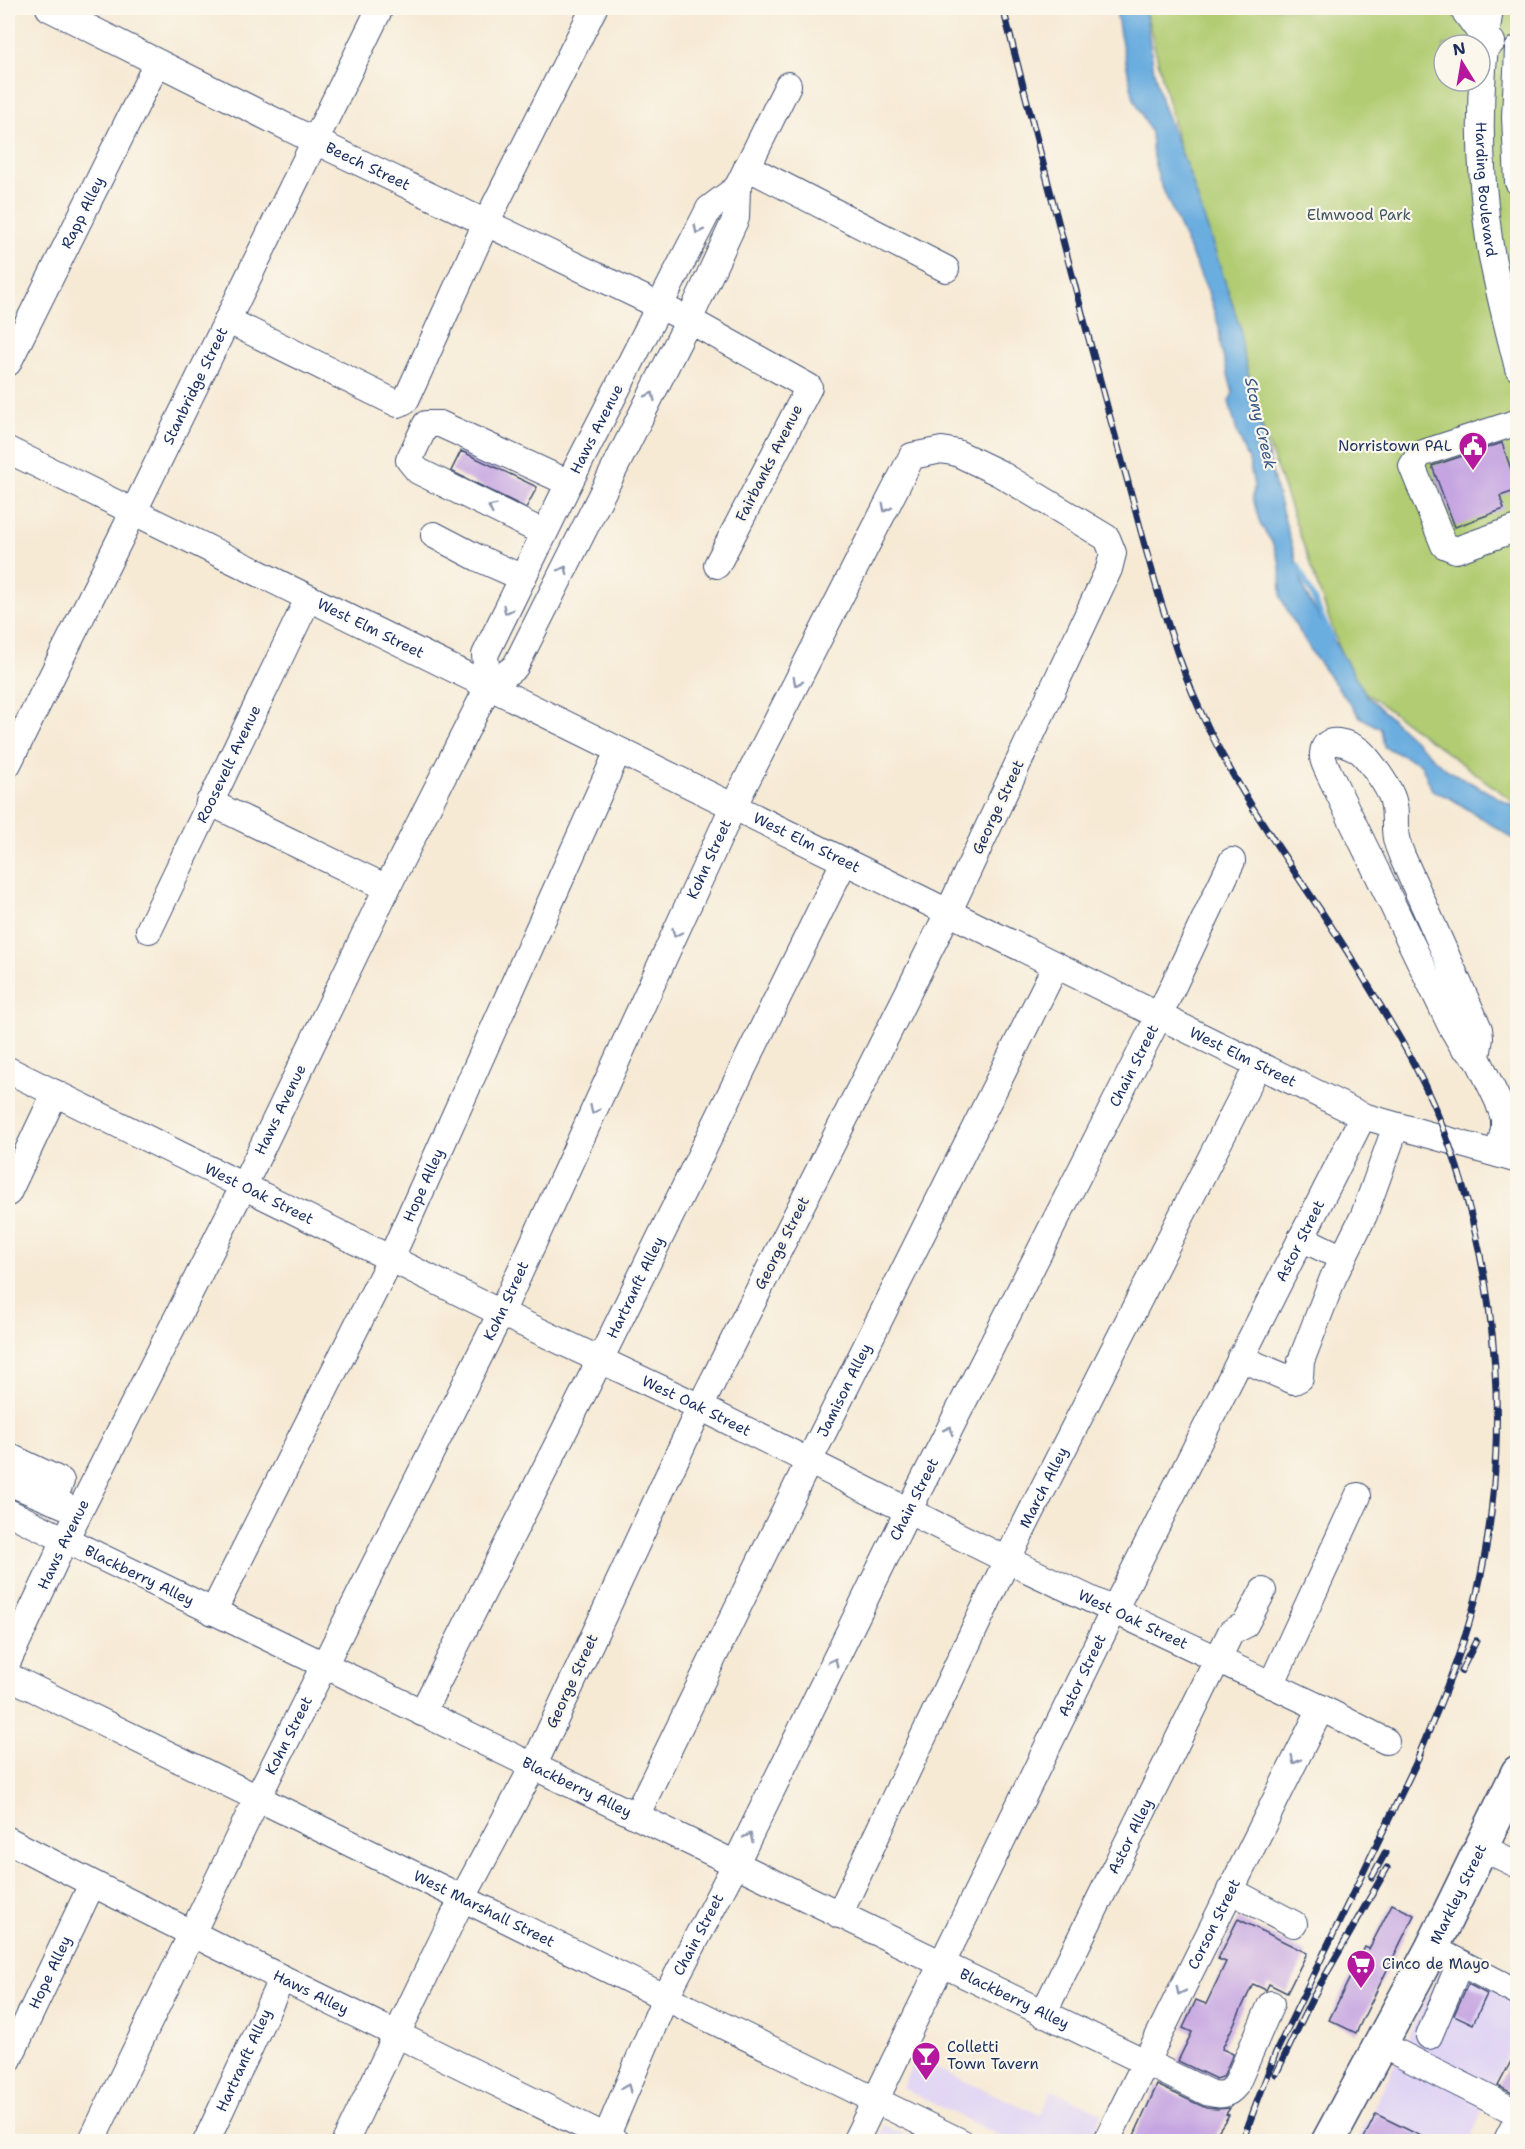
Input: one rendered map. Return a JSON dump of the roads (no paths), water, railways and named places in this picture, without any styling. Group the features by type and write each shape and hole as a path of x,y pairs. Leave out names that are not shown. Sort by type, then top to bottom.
{"highway":[{"name":"Markley Street","path":"1328,2142 1432,1948 1481,1847 1514,1788"}],"street":[{"name":"Beech Street","path":"49,8 315,141 689,320"},
{"name":"Stanbridge Street","path":"8,764 134,513 380,8"},
{"path":"227,320 398,404 406,400 486,223 594,8"},
{"path":"1462,8 1481,33"},
{"name":"Harding Boulevard","path":"1486,33 1490,8"},
{"path":"1492,42 1517,51"},
{"name":"Harding Boulevard","path":"1517,51 1515,117 1518,182"},
{"name":"Rapp Alley","path":"8,363 157,63"},
{"name":"Haws Avenue","path":"8,1661 65,1540 244,1185 387,888 488,687 515,667 689,320 736,218 742,178 788,85"},
{"name":"Harding Boulevard","path":"1481,93 1480,115 1490,245 1518,368"},
{"path":"742,178 946,269"},
{"name":"Haws Avenue","path":"488,687 486,655 544,533 709,208 742,178"},
{"name":"Fairbanks Avenue","path":"689,320 809,387 717,565"},
{"path":"1518,422 1420,454 1412,466 1444,545 1456,550 1518,528"},
{"path":"544,533 417,471 409,460 426,424 440,424 565,493 590,520"},
{"name":"West Elm Street","path":"8,450 1363,1116 1508,1157"},
{"name":"George Street","path":"345,2142 463,1897 533,1767 700,1407 948,913 1109,569 1113,553 1107,538 999,473 957,453 942,450 912,456"},
{"name":"Kohn Street","path":"91,2142 257,1799 501,1313 733,807 912,456"},
{"path":"434,535 523,578"},
{"name":"Roosevelt Avenue","path":"149,930 309,599"},
{"path":"1477,1057 1479,1029 1402,856 1396,838 1396,811 1390,793 1361,752 1338,741 1328,744 1323,748 1322,756 1328,771 1451,1026 1462,1045 1477,1057 1504,1118 1508,1157"},
{"name":"Hope Alley","path":"213,1612 391,1258 618,751"},
{"path":"209,802 387,888"},
{"name":"Chain Street","path":"609,2140 666,1998 735,1865 908,1511 1160,1016 1232,861"},
{"name":"Hartranft Alley","path":"422,1713 600,1360 844,862"},
{"name":"Jamison Alley","path":"636,1816 809,1461 1056,965"},
{"name":"March Alley","path":"839,1915 1007,1560 1258,1065"},
{"name":"West Oak Street","path":"8,1070 501,1313 700,1407 1007,1560 1321,1708 1386,1742"},
{"path":"8,1193 55,1093"},
{"name":"Astor Street","path":"855,2142 1114,1610 1363,1116"},
{"path":"1240,1358 1294,1382 1300,1378 1301,1361 1333,1278 1364,1215 1396,1126"},
{"path":"1301,1238 1343,1258"},
{"path":"8,1456 61,1481 52,1501"},
{"path":"8,1482 80,1512"},
{"path":"1271,1684 1358,1496"},
{"name":"Blackberry Alley","path":"8,1512 1209,2093 1217,2095 1230,2092 1236,2085 1271,2004"},
{"name":"Astor Alley","path":"1043,2014 1231,1632 1245,1625 1263,1591"},
{"name":"West Marshall Street","path":"8,1676 960,2142"},
{"name":"Corson Street","path":"1106,2142 1321,1708"},
{"name":"Haws Alley","path":"8,1840 191,1935 397,2033 609,2140"},
{"path":"1481,1847 1518,1865"},
{"name":"Hope Alley","path":"8,2061 92,1884"},
{"path":"1230,1890 1294,1924"},
{"path":"1432,1948 1518,1993"},
{"path":"1429,2036 1460,1963"},
{"name":"Hartranft Alley","path":"206,2142 282,1978"},
{"path":"1380,2044 1518,2115 1506,2142"}],"water":[{"path":"1116,8 1145,8 1154,71 1162,103 1190,175 1240,327 1242,348 1277,493 1306,595 1367,696 1444,768 1517,808 1517,841 1452,799 1432,790 1421,764 1384,747 1381,729 1360,717 1315,657 1290,616 1281,597 1280,563 1272,542 1260,524 1253,498 1254,486 1249,460 1237,432 1229,401 1233,393 1221,348 1219,327 1208,292 1159,180 1153,157 1151,133 1134,99"}],"waterway":[{"name":"Stony Creek","path":"1298,565 1332,638"}],"railway":[{"path":"1003,8 1106,404 1154,579 1182,666 1206,723 1235,778 1342,943 1400,1039 1432,1101 1457,1167 1476,1237 1489,1308 1496,1381 1496,1453 1490,1524 1472,1615 1417,1760"},
{"path":"1461,1671 1476,1641"},
{"path":"1242,2142 1276,2052 1420,1755"},
{"path":"1372,1877 1385,1853"},
{"path":"1276,2074 1312,1999 1387,1868"}],"place":[{"name":"Norristown PAL","path":"1473,472"},
{"name":"Cinco de Mayo","path":"1361,1990"},
{"name":"Colletti Town Tavern","path":"926,2082"}],"park label":[{"name":"Elmwood Park","path":"1359,215"}]}
